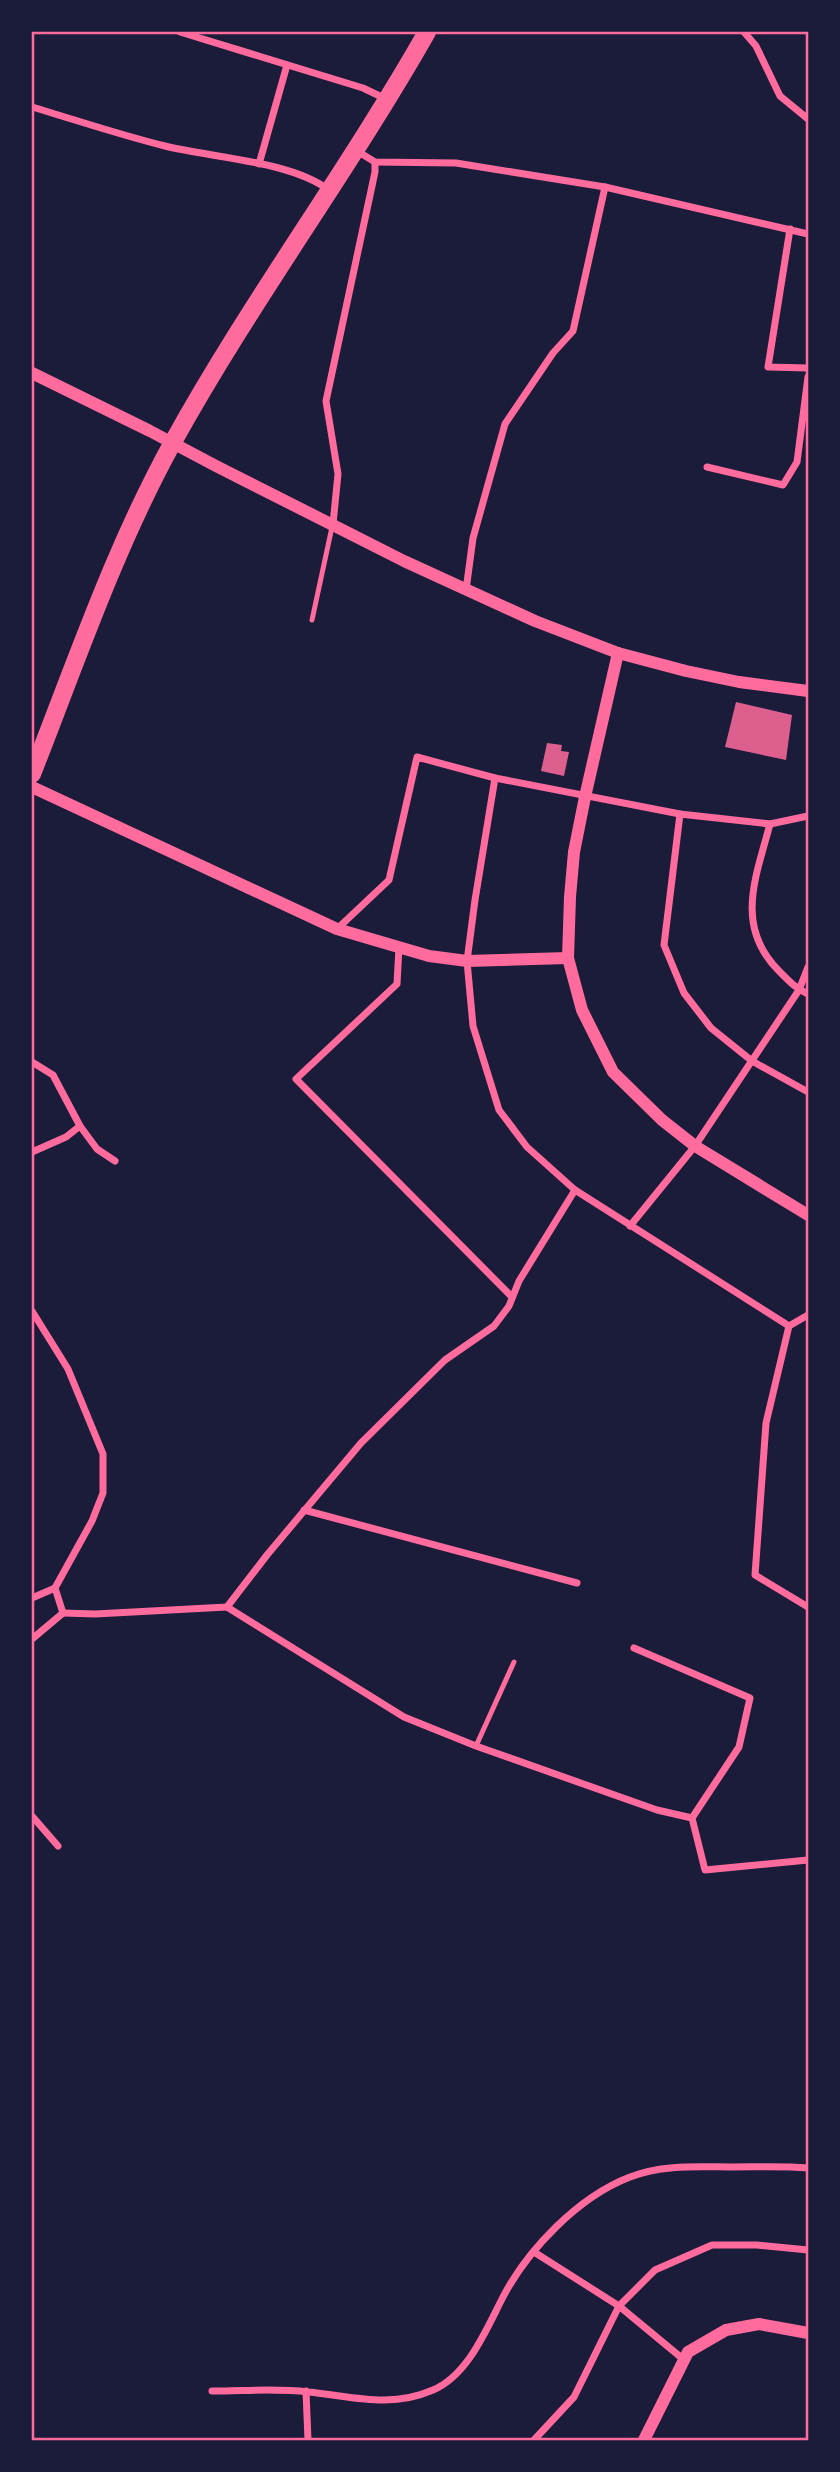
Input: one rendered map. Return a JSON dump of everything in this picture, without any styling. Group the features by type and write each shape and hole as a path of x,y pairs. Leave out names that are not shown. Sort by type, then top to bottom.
{"highway":[{"path":"34,762 145,495 229,348 331,191 427,32"}],"street":[{"path":"180,32 363,88 388,100"},
{"path":"744,32 756,46 780,96 808,119"},
{"path":"259,164 287,65"},
{"path":"32,107 166,146 259,164 314,179 331,191"},
{"path":"356,150 375,162 456,163 605,187 808,234"},
{"path":"333,524 338,474 326,401 375,162"},
{"path":"466,590 473,538 505,424 552,353 573,331 605,187"},
{"path":"790,229 768,367 808,368"},
{"path":"32,373 404,561 535,621 618,653 739,682 807,687"},
{"path":"707,467 783,485 797,462 808,377"},
{"path":"618,653 585,797 573,864 568,958 582,1010 614,1072 662,1120 695,1146 808,1215"},
{"path":"337,929 389,880 417,757 495,778 680,814 770,824 808,816"},
{"path":"495,778 467,961 473,1026 499,1110 527,1147 575,1190 789,1326"},
{"path":"32,787 337,929 429,956 467,961 568,958"},
{"path":"680,814 664,945 684,993 711,1028 752,1061 808,1092"},
{"path":"770,824 752,901 751,924 761,949 775,968 799,990 808,994"},
{"path":"399,947 397,984 296,1079 512,1297"},
{"path":"630,1226 695,1146 799,990 808,967"},
{"path":"32,1062 53,1075 80,1126 97,1149 115,1161"},
{"path":"32,1152 66,1137 80,1126"},
{"path":"227,1607 360,1443 445,1360 494,1326 575,1190"},
{"path":"32,1311 68,1369 103,1454 103,1493 92,1521 55,1588 32,1598"},
{"path":"808,1315 789,1326 766,1423 755,1575 808,1606"},
{"path":"304,1510 578,1583"},
{"path":"55,1588 63,1613"},
{"path":"32,1639 63,1613 95,1614 227,1607 404,1717 476,1746 657,1810 692,1818"},
{"path":"634,1648 750,1698 738,1747 692,1818 705,1870 808,1860"},
{"path":"32,1816 58,1846"},
{"path":"212,2391 306,2391 373,2401 408,2397 433,2390 444,2384 473,2355 511,2280 559,2222 598,2194 629,2177 676,2167 808,2168"},
{"path":"534,2441 574,2397 619,2306 655,2270 712,2245 757,2245 808,2250"},
{"path":"534,2252 619,2306 683,2359"},
{"path":"644,2441 688,2352 726,2330 759,2325 808,2333"},
{"path":"306,2391 308,2441"}],"lane":[{"path":"312,620 333,524"},
{"path":"476,1746 514,1662"}],"building":[{"path":"736,702 792,715 786,760 725,747"},
{"path":"547,743 562,745 561,751 569,752 564,776 541,771"}]}
